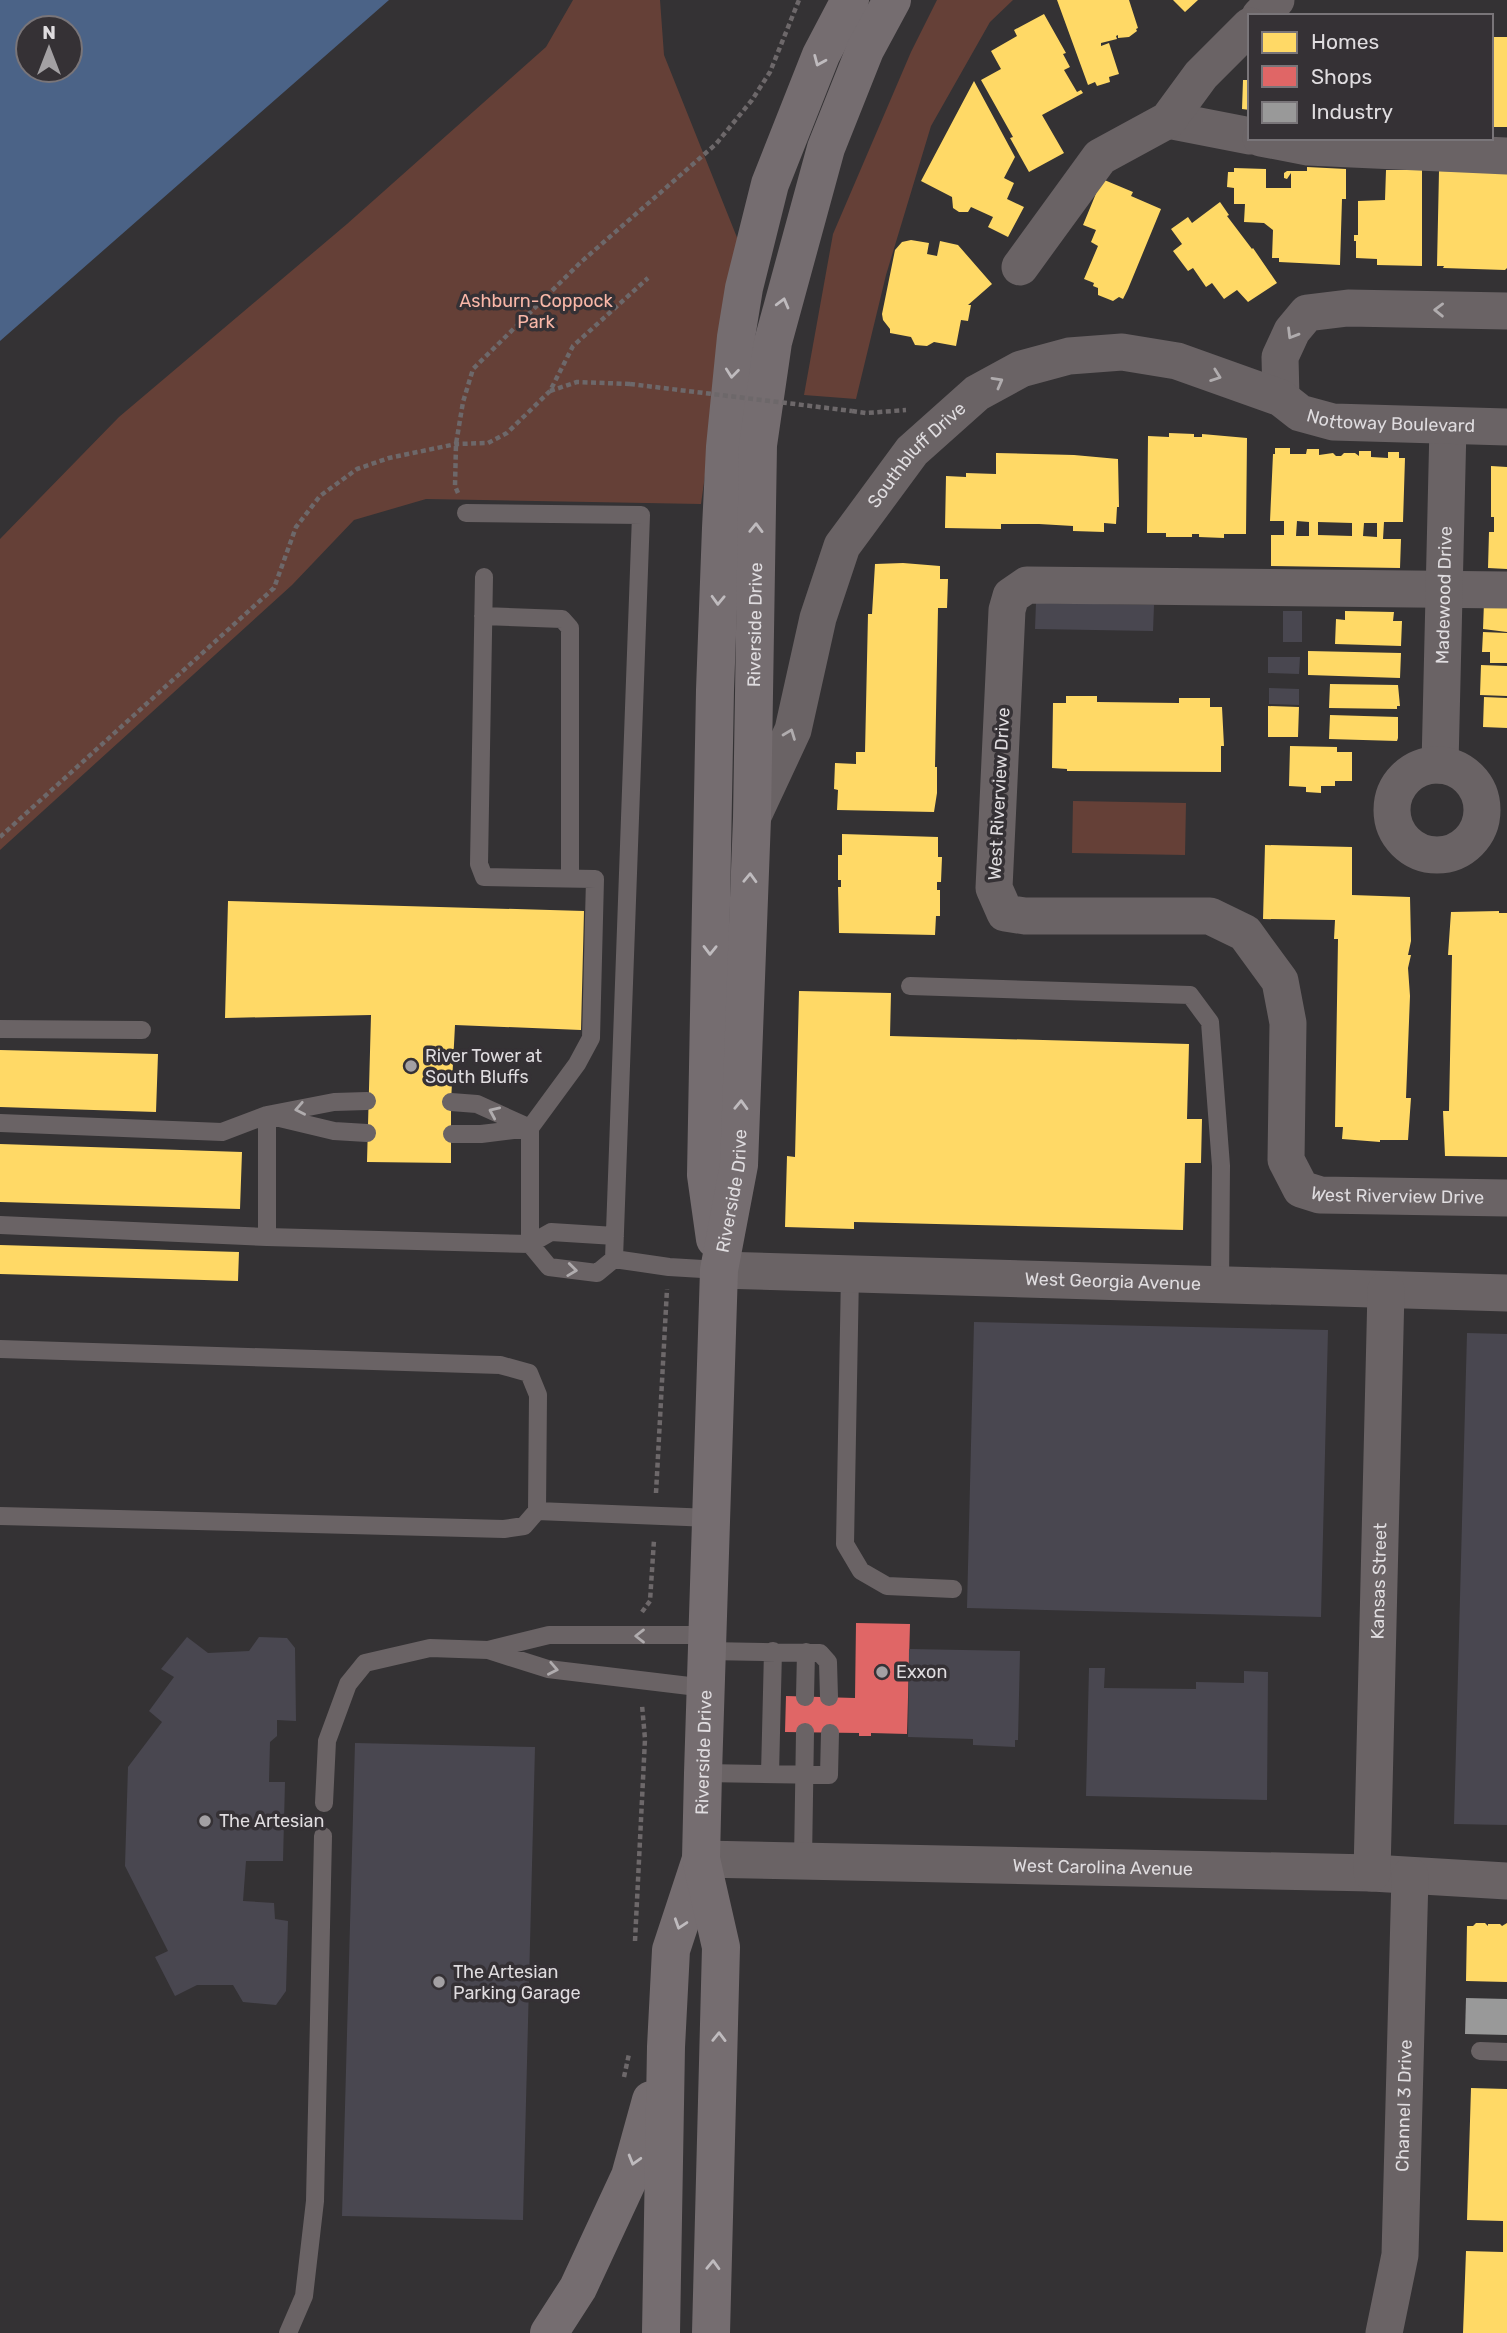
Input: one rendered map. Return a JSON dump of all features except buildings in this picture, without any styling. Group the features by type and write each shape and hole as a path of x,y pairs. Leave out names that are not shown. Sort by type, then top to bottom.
{"main road":[{"name":"Riverside Drive","path":"719,1270 706,1175 715,690 725,447 736,337 744,288 770,184 821,55 850,0"},
{"name":"Riverside Drive","path":"711,2333 721,1947 701,1859 703,1773 719,1270 739,1165 752,818 758,445 772,342 826,148 865,50 892,0"},
{"name":"Riverside Drive","path":"661,2333 647,2049 671,1950 701,1859"},
{"path":"549,2333 578,2288 630,2176 647,2049"}],"street":[{"path":"1262,14 1276,0"},
{"path":"1020,267 1100,157 1168,120 1201,75 1248,28"},
{"path":"1168,120 1248,136"},
{"path":"1271,140 1308,147 1507,156"},
{"path":"1281,398 1280,357 1292,331 1307,313 1348,308 1507,311"},
{"name":"Southbluff Drive","path":"752,818 793,730 818,618 842,547 912,451 977,393 1021,369 1069,356 1122,352 1177,361 1281,398"},
{"name":"Nottoway Boulevard","path":"1281,398 1300,413 1333,422 1507,427"},
{"name":"Madewood Drive","path":"1440,765 1448,426"},
{"name":"West Riverview Drive","path":"1444,588 1027,585 1012,596 1007,610 994,888 1005,913 1025,916 1210,916 1245,933 1280,981 1288,1023 1286,1160 1301,1189 1320,1195 1507,1198"},
{"path":"1444,588 1507,590"},
{"path":"1440,765 1462,773 1494,813 1479,827 1470,841 1458,850 1444,855 1429,855 1414,849 1403,840 1395,827 1393,797 1400,783 1411,773 1425,766 1440,765"},
{"name":"West Georgia Avenue","path":"719,1270 1507,1293"},
{"name":"Kansas Street","path":"1372,1873 1386,1290"},
{"name":"West Carolina Avenue","path":"701,1859 1372,1873 1507,1881"},
{"name":"Channel 3 Drive","path":"1384,2333 1400,2255 1410,1877"}],"lane":[{"path":"466,513 641,514 614,1259"},
{"path":"484,577 479,863 484,877 595,879 591,1038 577,1064 530,1128 530,1244 549,1267 597,1273 614,1259 669,1267 719,1270"},
{"path":"483,616 562,619 570,628 570,878"},
{"path":"910,986 1190,995 1210,1022 1221,1166 1220,1285"},
{"path":"0,1029 142,1030"},
{"path":"0,1123 222,1132 267,1115 334,1102 368,1101"},
{"path":"450,1102 477,1104 530,1128"},
{"path":"267,1115 334,1131 367,1133"},
{"path":"267,1115 267,1237"},
{"path":"452,1134 481,1135 530,1128"},
{"path":"0,1225 267,1237 530,1244 551,1233 615,1236"},
{"path":"850,1274 845,1544 861,1571 887,1586 953,1589"},
{"path":"0,1349 500,1364 529,1373 538,1395 537,1511 524,1526 504,1529 0,1516"},
{"path":"537,1511 711,1518"},
{"path":"324,1803 327,1741 348,1684 365,1663 430,1648 488,1650 549,1635 641,1636 773,1651 820,1653 828,1662 829,1697"},
{"path":"488,1650 548,1670 706,1688"},
{"path":"770,1774 773,1651"},
{"path":"805,1697 806,1652"},
{"path":"803,1861 805,1732"},
{"path":"703,1773 829,1775 830,1733"},
{"path":"288,2333 304,2296 315,2201 323,1836"},
{"path":"1480,2051 1507,2052"}],"path":[{"path":"466,513 455,486 456,444 463,402 473,369 580,262 716,144 752,100 769,72 799,0"},
{"path":"0,837 274,588 296,527 320,496 357,469 389,458 456,444 488,443 507,433 550,391 573,346 648,278"},
{"path":"550,391 577,383 630,383 852,411"},
{"path":"641,1636 642,1609 650,1601 669,1267"},
{"path":"635,1942 645,1739 640,1681"},
{"path":"622,2087 647,2049"}],"green space":[{"name":"Ashburn-Coppock Park","path":"573,0 660,0 664,55 738,240 701,504 426,499 354,520 292,585 0,850 0,539 119,417 347,224 546,47"},
{"path":"937,0 1013,0 990,22 931,126 886,275 856,399 804,395 833,234 911,52"},
{"path":"1073,801 1186,803 1185,855 1072,853"}],"water":[{"path":"0,0 389,0 0,341"}],"place":[{"name":"River Tower at South Bluffs","path":"411,1066"},
{"name":"Exxon","path":"882,1672"},
{"name":"The Artesian","path":"205,1821"},
{"name":"The Artesian Parking Garage","path":"439,1982"}]}
